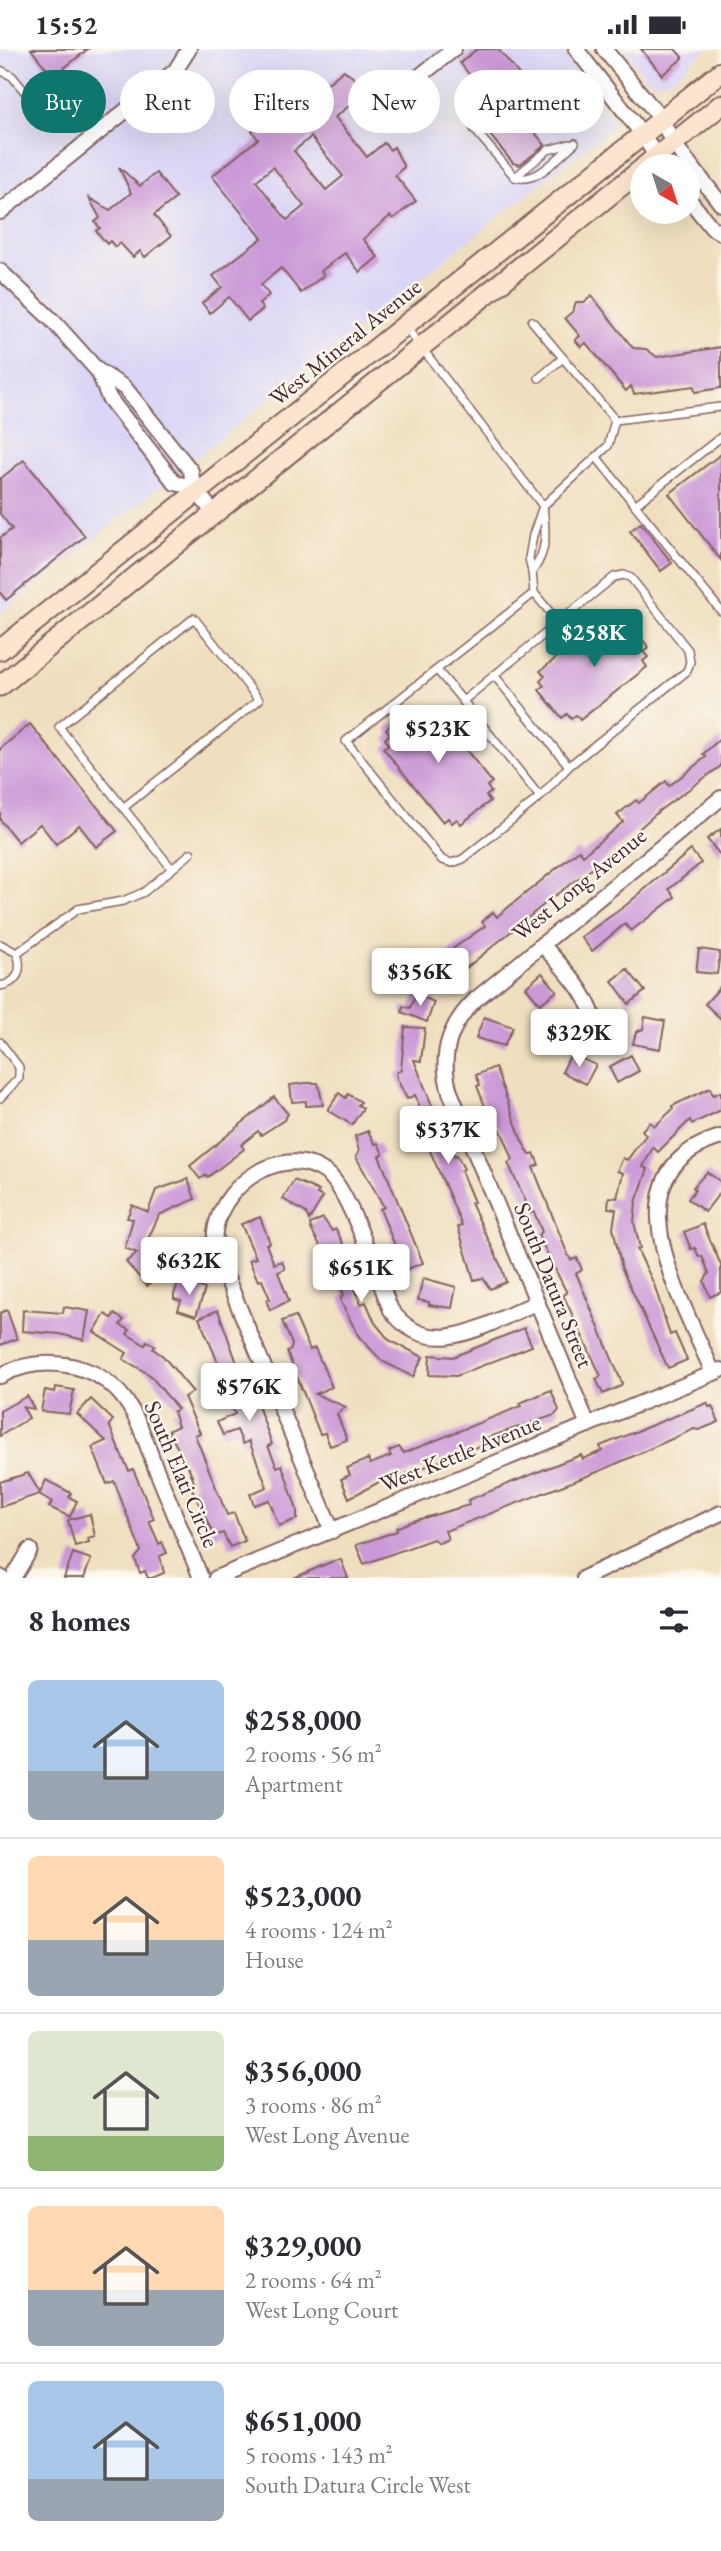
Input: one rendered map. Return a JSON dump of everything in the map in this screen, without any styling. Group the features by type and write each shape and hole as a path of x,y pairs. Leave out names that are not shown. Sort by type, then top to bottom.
{"main road":[{"name":"West Mineral Avenue","path":"652,154 721,72"},
{"name":"West Mineral Avenue","path":"668,132 721,106"},
{"name":"West Mineral Avenue","path":"0,650 195,490 404,325 630,170"},
{"name":"West Mineral Avenue","path":"0,686 422,346 630,173"}],"street":[{"path":"0,212 175,71 189,49"},
{"path":"427,70 454,49"},
{"path":"576,49 649,154"},
{"path":"611,52 721,204"},
{"path":"700,213 712,228 721,233"},
{"path":"0,271 54,321 97,370 109,398 175,483 195,490 214,513"},
{"name":"West Long Avenue","path":"448,1043 456,1021 467,1007 721,799"},
{"path":"542,944 586,997 594,1014 596,1031"},
{"name":"South Datura Street","path":"448,1043 445,1065 450,1092 587,1425"},
{"path":"717,1372 664,1253 657,1214 669,1173 690,1152 721,1137"},
{"path":"332,1531 215,1245 215,1222 225,1202 261,1172 276,1164 294,1162 320,1169 342,1192 391,1310 401,1323 418,1335 432,1338 453,1336 536,1303"},
{"path":"185,1249 215,1245"},
{"name":"South Elati Circle","path":"0,1376 22,1366 56,1363 84,1369 115,1389 135,1416 201,1578"},
{"name":"West Kettle Avenue","path":"216,1578 717,1372"},
{"path":"584,1578 721,1513"},
{"path":"13,1578 30,1550"}],"lane":[{"path":"1,69 21,91"},
{"path":"477,133 515,177 532,178 575,143"},
{"path":"532,321 615,421"},
{"path":"404,325 543,506 546,533 543,557 532,572"},
{"path":"539,378 563,358"},
{"path":"615,421 720,407"},
{"path":"559,623 534,593 529,558 533,535 543,506 562,486 598,459 608,446 615,421"},
{"path":"635,505 721,437"},
{"path":"598,459 721,611"},
{"path":"463,701 614,577 624,575 631,577 688,650 690,662 687,671 569,766 540,797 463,859 452,863 442,860 346,741 534,593"},
{"path":"123,808 259,700 194,618 59,727 123,808 172,869"},
{"path":"437,670 540,797"},
{"path":"494,675 569,766"},
{"path":"17,953 78,909 123,901 144,892 191,853"},
{"path":"0,944 17,953 21,964 19,974 11,983 0,986"},
{"path":"0,1042 19,1067 19,1078 0,1098"}],"shaded area":[{"path":"0,49 561,49 576,70 454,70 454,133 604,133 0,614"},
{"path":"623,49 707,49 673,78 656,84 645,77"},
{"path":"604,109 615,124 604,133"}],"building":[{"path":"31,49 88,49 62,70 48,70"},
{"path":"477,49 498,49 515,70 466,70 460,63"},
{"path":"641,49 675,49 683,58 662,75"},
{"path":"344,70 348,73 348,107 335,117 367,157 384,143 390,150 394,147 404,167 395,175 416,201 393,219 390,216 363,239 378,257 360,272 345,253 321,271 324,275 301,293 281,268 261,285 269,295 259,304 263,309 248,321 229,297 210,313 202,303 222,287 213,276 262,238 212,176 258,139 254,133 334,133 334,78","holes":["311,137 343,176 326,190 294,151","273,167 304,206 287,220 256,181"]},
{"path":"488,133 535,133 545,145 520,165 513,163"},
{"path":"119,167 140,186 156,173 176,198 154,215 171,236 145,257 140,251 133,257 120,243 115,247 110,241 107,244 96,231 100,228 95,222 100,218 89,198 110,210 131,193"},
{"path":"592,296 633,348 646,349 657,357 721,347 721,388 695,392 694,386 634,394 631,386 626,391 586,343 581,347 575,340 580,336 565,318 573,311 576,302 584,302"},
{"path":"721,454 721,560 669,494"},
{"path":"24,460 85,536 6,600 0,593 0,538 12,529 0,514 0,479"},
{"path":"641,523 672,563 661,571 630,531"},
{"path":"607,618 611,623 616,619 621,624 626,619 649,648 643,652 648,657 643,661 647,667 580,720 576,715 571,719 567,714 562,718 539,690 544,686 540,681 545,676 540,671"},
{"path":"414,706 418,712 424,707 428,713 433,709 492,782 487,786 491,792 486,796 490,801 461,824 457,819 452,823 448,818 443,822 383,748 389,744 385,739 390,734 386,729"},
{"path":"30,724 117,831 96,847 79,825 56,844 40,824 18,842 0,820 0,749"},
{"path":"721,738 721,766 660,810 605,859 557,894 465,969 462,965 446,992 431,983 451,950 485,926 482,922 493,912 497,917 579,850 583,855 623,822 617,815 636,800 639,803 666,781 669,786 706,757 703,754"},
{"path":"721,829 721,856 707,839"},
{"path":"691,850 701,863 669,889 675,897 631,931 625,924 592,951 581,937 625,906"},
{"path":"699,949 720,952 717,974 696,972"},
{"path":"627,969 645,991 629,1004 612,981"},
{"path":"542,973 557,991 540,1004 526,987"},
{"path":"721,986 721,1019 705,1004"},
{"path":"416,994 434,1002 427,1022 402,1012 403,1006 410,1008"},
{"path":"484,1017 513,1027 504,1046 476,1038"},
{"path":"645,1017 665,1021 660,1049 633,1044 636,1032 643,1029"},
{"path":"562,1022 563,1045 544,1046 541,1024"},
{"path":"405,1027 425,1028 421,1061 414,1060 448,1146 455,1156 457,1155 464,1169 461,1171 474,1202 471,1203 501,1266 506,1282 490,1289 483,1278 474,1280 458,1227 462,1225 415,1116 422,1113 415,1095 407,1099 397,1079 396,1073 401,1070"},
{"path":"571,1054 596,1065 586,1084 562,1072"},
{"path":"631,1055 639,1071 617,1083 609,1067"},
{"path":"495,1067 522,1141 530,1155 534,1153 539,1165 533,1167 568,1255 571,1260 577,1258 582,1270 576,1273 622,1383 603,1394 596,1379 601,1376 563,1295 567,1293 538,1235 542,1232 534,1212 531,1213 508,1163 513,1160 504,1137 497,1124 493,1126 477,1086 480,1085 476,1075"},
{"path":"318,1083 323,1105 306,1106 306,1101 292,1102 290,1085"},
{"path":"710,1088 713,1095 721,1092 721,1110 692,1124 690,1120 658,1152 653,1147 643,1167 648,1169 636,1202 634,1222 640,1248 637,1249 654,1284 670,1335 675,1333 687,1360 668,1368 622,1269 613,1228 616,1209 608,1208 609,1197 617,1198 623,1173 617,1171 623,1158 627,1160 646,1135 642,1130 650,1122 655,1126 673,1109 672,1106"},
{"path":"339,1093 346,1098 348,1094 361,1102 358,1105 363,1108 352,1125 328,1110"},
{"path":"274,1097 288,1114 284,1120 261,1135 258,1131 241,1145 244,1149 208,1177 206,1175 200,1179 190,1166"},
{"path":"368,1131 383,1154 379,1156 423,1263 405,1270 380,1209 384,1207 356,1157 359,1151 355,1136"},
{"path":"707,1172 721,1182 721,1191 705,1212 688,1199 695,1190 693,1187"},
{"path":"188,1179 195,1199 159,1215 144,1248 164,1271 147,1286 126,1262 137,1253 125,1248 133,1219 127,1218 132,1205 148,1212 156,1190"},
{"path":"294,1180 319,1191 317,1194 323,1197 309,1220 306,1213 283,1199"},
{"path":"260,1217 270,1243 266,1244 274,1264 282,1261 285,1269 278,1272 289,1301 270,1310 266,1300 270,1299 249,1260 256,1258 241,1224"},
{"path":"323,1218 332,1231 336,1229 348,1253 358,1280 352,1282 361,1304 366,1302 375,1323 389,1340 423,1357 413,1377 382,1361 359,1337 341,1302 344,1295 334,1271 311,1229 310,1224"},
{"path":"703,1224 721,1265 721,1292 710,1297 704,1281 709,1273 702,1256 699,1257 695,1248 691,1249 684,1232"},
{"path":"423,1278 456,1287 452,1308 429,1305 429,1302 418,1300"},
{"path":"179,1279 205,1289 196,1316 178,1310 181,1301 174,1299 174,1295"},
{"path":"64,1307 89,1311 84,1340 60,1334 22,1331 23,1310 63,1313"},
{"path":"7,1310 17,1339 0,1345 0,1313"},
{"path":"218,1310 237,1363 257,1403 272,1444 268,1446 277,1467 282,1465 297,1510 297,1519 279,1526 269,1500 254,1505 250,1494 267,1487 249,1441 243,1444 237,1430 223,1435 217,1422 235,1414 224,1388 227,1386 223,1374 199,1318"},
{"path":"105,1314 112,1318 114,1314 124,1320 120,1325 130,1330 127,1334 145,1345 147,1341 155,1346 153,1349 163,1356 193,1392 184,1397 200,1433 195,1435 227,1515 234,1513 245,1541 230,1547 223,1533 214,1536 191,1487 195,1485 189,1468 168,1431 178,1426 173,1412 178,1409 150,1375 123,1359 127,1353 94,1332"},
{"path":"295,1316 310,1350 315,1348 332,1387 315,1394 346,1407 337,1414 347,1440 330,1446 325,1433 320,1434 287,1352 292,1344 282,1321"},
{"path":"524,1328 532,1346 456,1376 429,1375 430,1355 453,1357"},
{"path":"56,1387 74,1390 69,1414 41,1411 45,1390 55,1392"},
{"path":"551,1390 559,1410 555,1415 480,1440 482,1445 399,1477 396,1473 349,1498 341,1479 350,1475 347,1468 368,1459 370,1464 391,1456 389,1451 399,1447 404,1453 521,1406 520,1403"},
{"path":"27,1396 34,1409 23,1407 29,1418 0,1436 0,1411"},
{"path":"91,1399 113,1420 109,1425 129,1471 133,1469 154,1519 149,1521 159,1544 162,1542 167,1553 160,1556 164,1573 152,1578 148,1578 145,1571 140,1573 135,1559 141,1551 114,1481 107,1484 92,1447 106,1441 77,1414"},
{"path":"707,1403 709,1407 712,1406 719,1422 699,1430 694,1429 600,1471 445,1531 448,1539 439,1543 433,1539 364,1564 356,1545 397,1531 396,1528 410,1522 469,1505 468,1500 565,1461 581,1455 583,1459 602,1451 600,1446"},
{"path":"28,1473 40,1493 46,1480 71,1493 69,1497 77,1501 70,1517 49,1507 52,1502 39,1494 0,1507 0,1482"},
{"path":"90,1514 95,1536 88,1538 89,1542 75,1546 68,1520"},
{"path":"73,1553 91,1559 84,1578 64,1578"},
{"path":"341,1560 348,1578 294,1578 333,1561"}]}
